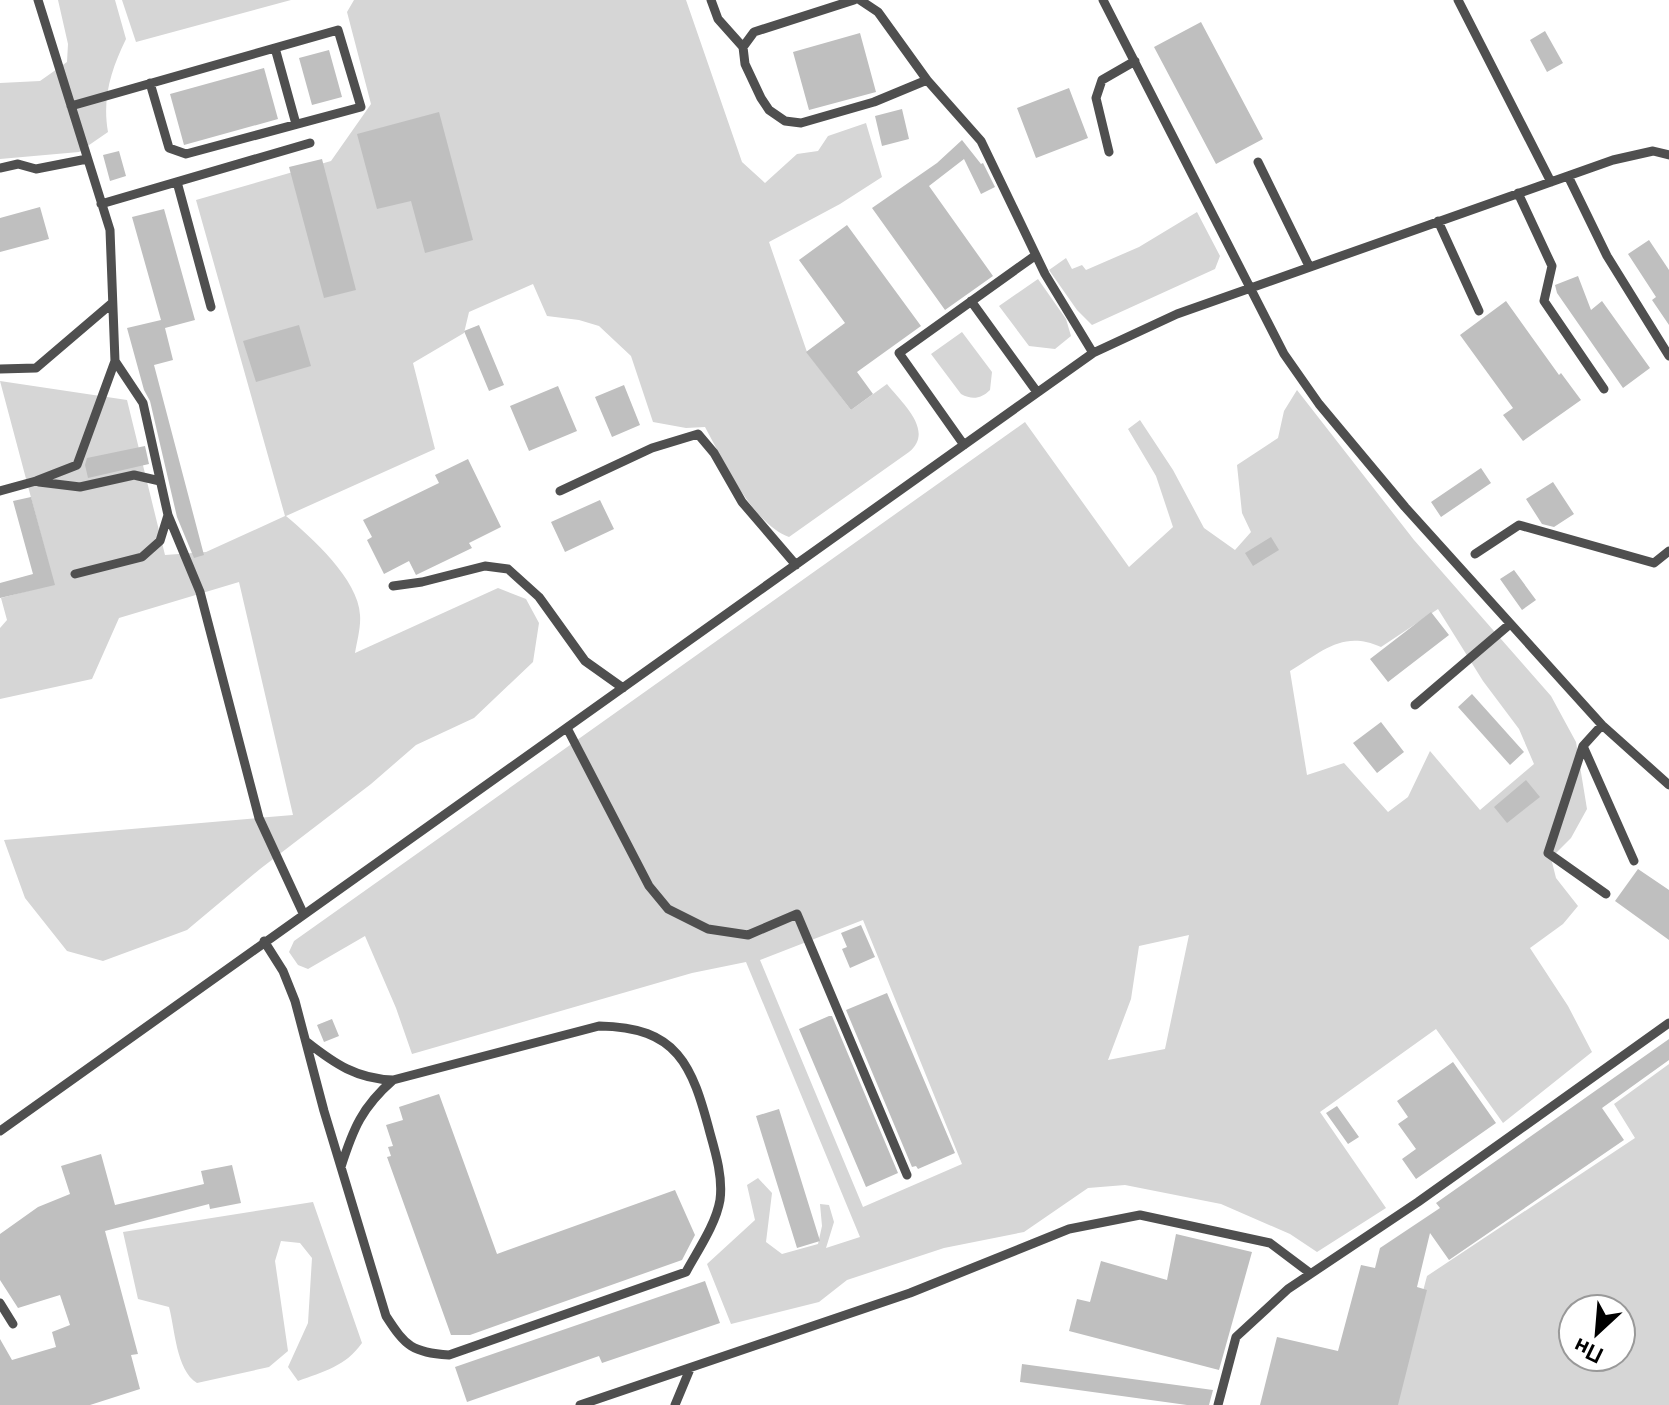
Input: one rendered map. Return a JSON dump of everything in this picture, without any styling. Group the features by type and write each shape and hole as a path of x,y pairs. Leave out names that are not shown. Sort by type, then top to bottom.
{"lane":[{"path":"0,491 77,465 115,361 110,230 38,0"},
{"path":"711,0 718,19 743,47 745,64 761,98 769,110 785,121 801,123 874,102 927,80"},
{"path":"743,47 754,32 857,0 878,12 927,80 981,141 1036,255 1093,353"},
{"path":"1103,0 1284,354 1319,404 1405,507 1602,725 1669,785"},
{"path":"1458,0 1551,182"},
{"path":"71,106 150,83 338,30 361,107 186,154 169,148 150,83"},
{"path":"275,48 296,124"},
{"path":"1109,152 1096,98 1102,80 1135,61"},
{"path":"101,204 310,143"},
{"path":"0,1131 1093,353 1144,328 1249,287 1613,160 1653,151 1669,155"},
{"path":"0,168 18,164 36,169 87,159"},
{"path":"1258,162 1309,266"},
{"path":"1568,176 1607,256 1669,356"},
{"path":"177,182 211,307"},
{"path":"1518,193 1552,266 1544,301 1604,389"},
{"path":"1438,221 1479,311"},
{"path":"964,445 899,353 1036,255"},
{"path":"971,301 1037,392"},
{"path":"0,369 36,368 111,304"},
{"path":"115,361 143,403 168,515 200,592 259,818 303,913"},
{"path":"560,491 652,448 698,434 714,453 742,502 796,565"},
{"path":"36,481 80,487 134,475 160,481"},
{"path":"75,574 142,557 160,541 168,515"},
{"path":"1475,554 1519,525 1654,563 1669,551"},
{"path":"393,586 485,566 508,569 539,597 585,661 623,688"},
{"path":"1415,705 1510,624"},
{"path":"1602,725 1583,746 1548,853 1606,894"},
{"path":"567,728 649,886 668,909 708,929 748,935 797,914 907,1175"},
{"path":"1583,746 1634,861"},
{"path":"264,941 283,971 291,991 386,1316 401,1339 422,1353 449,1355 686,1272 720,1201 719,1176 698,1088 685,1062 669,1045 645,1032 620,1026 599,1026 393,1080 352,1073 306,1041"},
{"path":"1218,1405 1236,1337 1288,1289 1418,1202 1669,1023"},
{"path":"341,1167 354,1127 373,1098 393,1080"},
{"path":"580,1405 910,1293 1069,1229 1140,1215 1270,1243 1310,1273"},
{"path":"0,1303 13,1324"},
{"path":"675,1405 690,1369"}],"shaded area":[{"path":"58,0 115,0 126,39 109,84 106,107 108,132 79,152 0,159 0,83 40,81 67,62 68,44"},
{"path":"122,0 291,0 136,42"},
{"path":"354,0 686,0 742,162 765,183 797,154 818,151 828,136 866,123 882,177 840,204 769,242 807,352 851,410 887,384 913,417 919,435 909,452 789,537 775,529 751,505 705,427 686,428 653,422 631,356 599,326 547,316 533,284 469,312 464,333 413,363 435,449 286,516 332,560 351,587 360,615 355,653 498,588 526,599 539,623 533,662 474,718 416,745 187,930 103,961 67,951 25,898 4,840 293,815 239,582 119,618 92,679 0,699 0,628 7,620 1,598 54,584 0,381 127,400 165,555 206,552 285,516 196,200 331,161 371,104 347,12"},
{"path":"1197,212 1220,256 1215,269 1092,325 1077,310 1049,270 1066,258 1072,269 1082,265 1086,270 1139,247"},
{"path":"1038,279 1066,319 1071,336 1055,349 1029,346 999,306"},
{"path":"962,332 992,372 990,390 980,397 961,394 931,354"},
{"path":"1297,390 1414,540 1551,696 1576,742 1587,809 1571,838 1551,858 1556,878 1578,906 1563,924 1530,948 1568,1006 1592,1052 1503,1123 1436,1029 1320,1112 1386,1208 1317,1252 1290,1234 1221,1204 1125,1185 1088,1188 1024,1232 944,1248 847,1280 819,1302 731,1324 707,1264 755,1220 747,1185 758,1178 772,1193 766,1242 782,1254 818,1244 822,1226 820,1204 829,1205 834,1222 826,1248 860,1237 746,962 692,973 412,1054 365,936 308,969 298,965 289,952 294,941 1025,422 1129,567 1173,527 1156,476 1128,429 1140,420 1173,470 1204,528 1235,550 1251,532 1242,513 1237,465 1278,438 1284,411","holes":["1438,609 1483,681 1519,729 1534,764 1480,810 1430,751 1408,797 1388,812 1344,763 1307,775 1290,671 1323,650 1344,642 1368,642 1381,647","863,920 962,1164 863,1207 760,960","1189,935 1165,1049 1108,1060 1131,999 1139,946"]},
{"path":"1669,1064 1669,1405 1393,1405 1427,1276 1635,1138 1614,1104"},
{"path":"313,1202 362,1343 341,1363 298,1381 288,1367 308,1323 312,1258 300,1243 281,1241 275,1261 288,1351 269,1367 197,1383 180,1359 169,1307 138,1299 123,1232"}],"building":[{"path":"1201,22 1263,139 1216,164 1154,47"},
{"path":"1545,31 1563,63 1547,72 1530,40"},
{"path":"860,33 876,92 809,110 793,52"},
{"path":"329,50 342,97 312,105 299,58"},
{"path":"264,68 278,119 184,145 170,94"},
{"path":"1069,88 1088,138 1036,158 1017,108"},
{"path":"902,109 909,139 882,146 875,116"},
{"path":"439,112 473,240 425,253 411,201 377,209 357,134"},
{"path":"962,140 983,163 995,187 981,194 964,159 929,186 993,276 945,310 872,208 937,163"},
{"path":"119,151 126,176 110,181 103,155"},
{"path":"322,159 356,290 324,298 289,167"},
{"path":"40,207 49,239 0,252 0,218"},
{"path":"164,209 195,320 165,328 173,360 154,365 204,555 194,558 177,517 150,401 144,390 127,328 161,320 132,217"},
{"path":"847,225 921,326 857,372 873,394 851,410 806,352 845,323 799,260"},
{"path":"1649,240 1669,270 1669,325 1652,300 1656,297 1628,254"},
{"path":"1578,276 1591,310 1602,301 1650,368 1623,388 1557,293 1555,285"},
{"path":"1506,301 1559,375 1561,373 1581,400 1523,441 1503,415 1513,408 1460,335"},
{"path":"299,325 311,366 256,382 243,341"},
{"path":"479,325 504,385 489,391 464,331"},
{"path":"624,385 640,425 612,437 595,397"},
{"path":"558,386 577,431 529,451 510,406"},
{"path":"145,446 149,464 88,478 87,458"},
{"path":"468,459 501,527 469,543 472,548 416,575 409,561 384,574 367,540 372,537 363,520 439,483 435,475"},
{"path":"1481,468 1491,483 1441,517 1431,502"},
{"path":"1553,482 1574,514 1554,527 1542,524 1526,499"},
{"path":"31,497 55,585 0,598 0,583 33,574 13,501"},
{"path":"600,500 614,529 565,552 551,522"},
{"path":"1271,537 1279,550 1253,566 1245,553"},
{"path":"1514,570 1536,600 1522,610 1500,579"},
{"path":"1431,612 1449,635 1388,682 1370,659"},
{"path":"1472,694 1524,752 1510,765 1458,707"},
{"path":"1381,722 1404,752 1377,773 1353,743"},
{"path":"1526,780 1540,797 1507,823 1494,807"},
{"path":"1638,869 1669,890 1669,940 1615,901"},
{"path":"861,925 875,957 850,968 842,949 847,947 841,933"},
{"path":"887,993 955,1153 918,1169 912,1167 846,1010"},
{"path":"832,1016 898,1173 866,1187 799,1029"},
{"path":"332,1019 339,1036 324,1042 317,1025"},
{"path":"1669,1039 1669,1060 1602,1108 1624,1140 1449,1260 1430,1233 1417,1287 1427,1290 1398,1405 1260,1405 1277,1337 1338,1351 1361,1265 1375,1268 1380,1248 1440,1208 1436,1203"},
{"path":"1453,1062 1496,1123 1416,1179 1402,1159 1416,1149 1398,1124 1408,1117 1397,1101"},
{"path":"439,1094 497,1254 675,1190 695,1235 682,1260 470,1335 451,1335 387,1157 391,1156 388,1147 393,1146 386,1125 403,1120 399,1107"},
{"path":"1337,1106 1359,1137 1348,1144 1326,1113"},
{"path":"779,1109 820,1241 797,1248 756,1116"},
{"path":"101,1154 115,1205 204,1184 201,1171 232,1165 241,1203 210,1209 209,1204 105,1231 138,1354 131,1355 140,1389 90,1405 0,1405 0,1339 12,1360 56,1347 52,1332 70,1325 60,1295 18,1308 0,1280 0,1234 38,1207 70,1194 61,1166"},
{"path":"1176,1234 1252,1252 1219,1370 1069,1331 1077,1299 1090,1302 1101,1261 1167,1280"},
{"path":"705,1281 720,1323 602,1363 599,1356 467,1402 455,1367"},
{"path":"1022,1364 1213,1390 1209,1405 1187,1405 1020,1382"}]}
